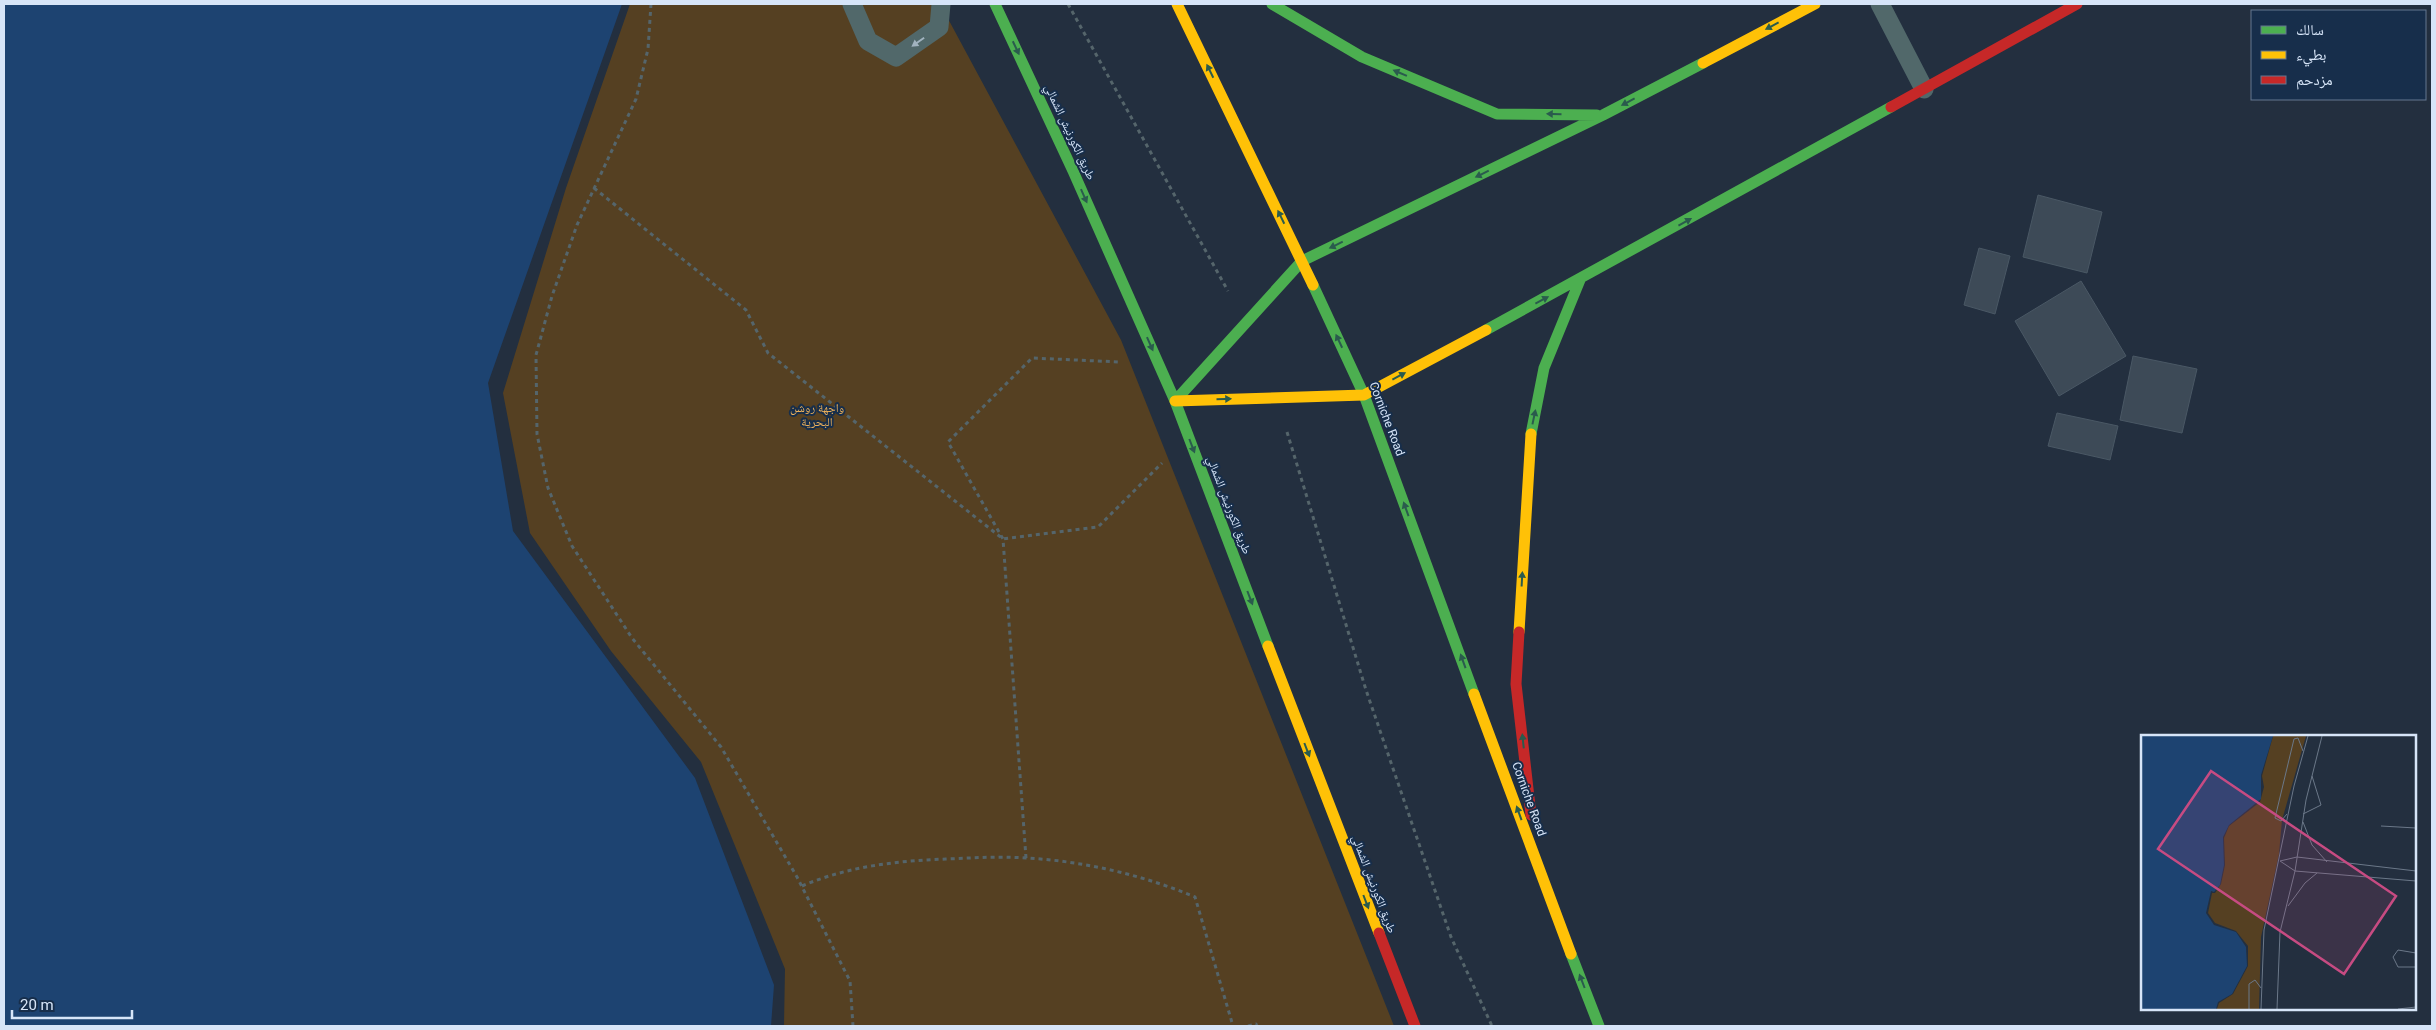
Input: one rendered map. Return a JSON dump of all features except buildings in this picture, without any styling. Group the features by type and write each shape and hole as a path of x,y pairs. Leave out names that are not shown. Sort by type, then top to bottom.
{"main road":[{"name":"طريق الكورنيش الشمالي","path":"996,4 1073,171 1175,401 1304,742 1415,1026"},
{"name":"Corniche Road","path":"1177,4 1302,261 1364,395 1536,859"},
{"path":"1272,4 1362,57 1497,114 1603,115"},
{"path":"1175,401 1302,261 1603,115 1815,4"},
{"path":"1175,401 1364,395 1580,280 2077,4"},
{"path":"1580,280 1544,368 1530,441 1516,684 1536,859 1599,1026"}],"lane":[{"path":"852,4 868,41 896,57 939,27 941,4"},
{"path":"1880,4 1924,90"}],"path":[{"path":"651,4 648,49 636,99 577,225 552,296 536,356 537,434 548,488 572,546 632,638 721,747 802,886 850,981 853,1026"},
{"path":"1068,4 1246,323"},
{"path":"594,188 746,310 768,353 1002,539 1098,527 1167,458"},
{"path":"1026,858 1002,539 948,442 1032,358 1129,362"},
{"path":"1277,398 1372,708 1451,937 1492,1026"},
{"path":"802,886 834,874 882,864 914,860 1026,858 1147,879 1195,897 1232,1026"},
{"path":"1248,1026 1256,1024 1256,1026"}],"green space":[{"name":"واجهة روشن البحرية","path":"630,4 942,4 946,15 1121,340 1394,1026 784,1026 785,969 701,762 611,651 530,533 503,393 566,188"}],"water":[{"path":"4,4 622,4 488,383 513,531 695,778 774,985 771,1026 4,1026"}],"traffic: fast":[{"path":"995,4 1073,171 1175,401 1268,646"},
{"path":"1272,4 1362,57 1497,114 1597,115"},
{"path":"1175,401 1302,261 1603,115 1703,63"},
{"path":"1486,330 1891,107"},
{"path":"1531,434 1544,368 1580,280"},
{"path":"1313,285 1364,395 1474,694"},
{"path":"1571,954 1599,1026"}],"traffic: slow":[{"path":"1177,4 1313,285"},
{"path":"1703,63 1815,4"},
{"path":"1175,401 1364,395 1486,330"},
{"path":"1519,632 1531,434"},
{"path":"1268,646 1379,933"},
{"path":"1474,694 1571,954"}],"traffic: jam":[{"path":"1891,107 2077,4"},
{"path":"1519,632 1516,684 1531,815"},
{"path":"1379,933 1415,1026"}]}
